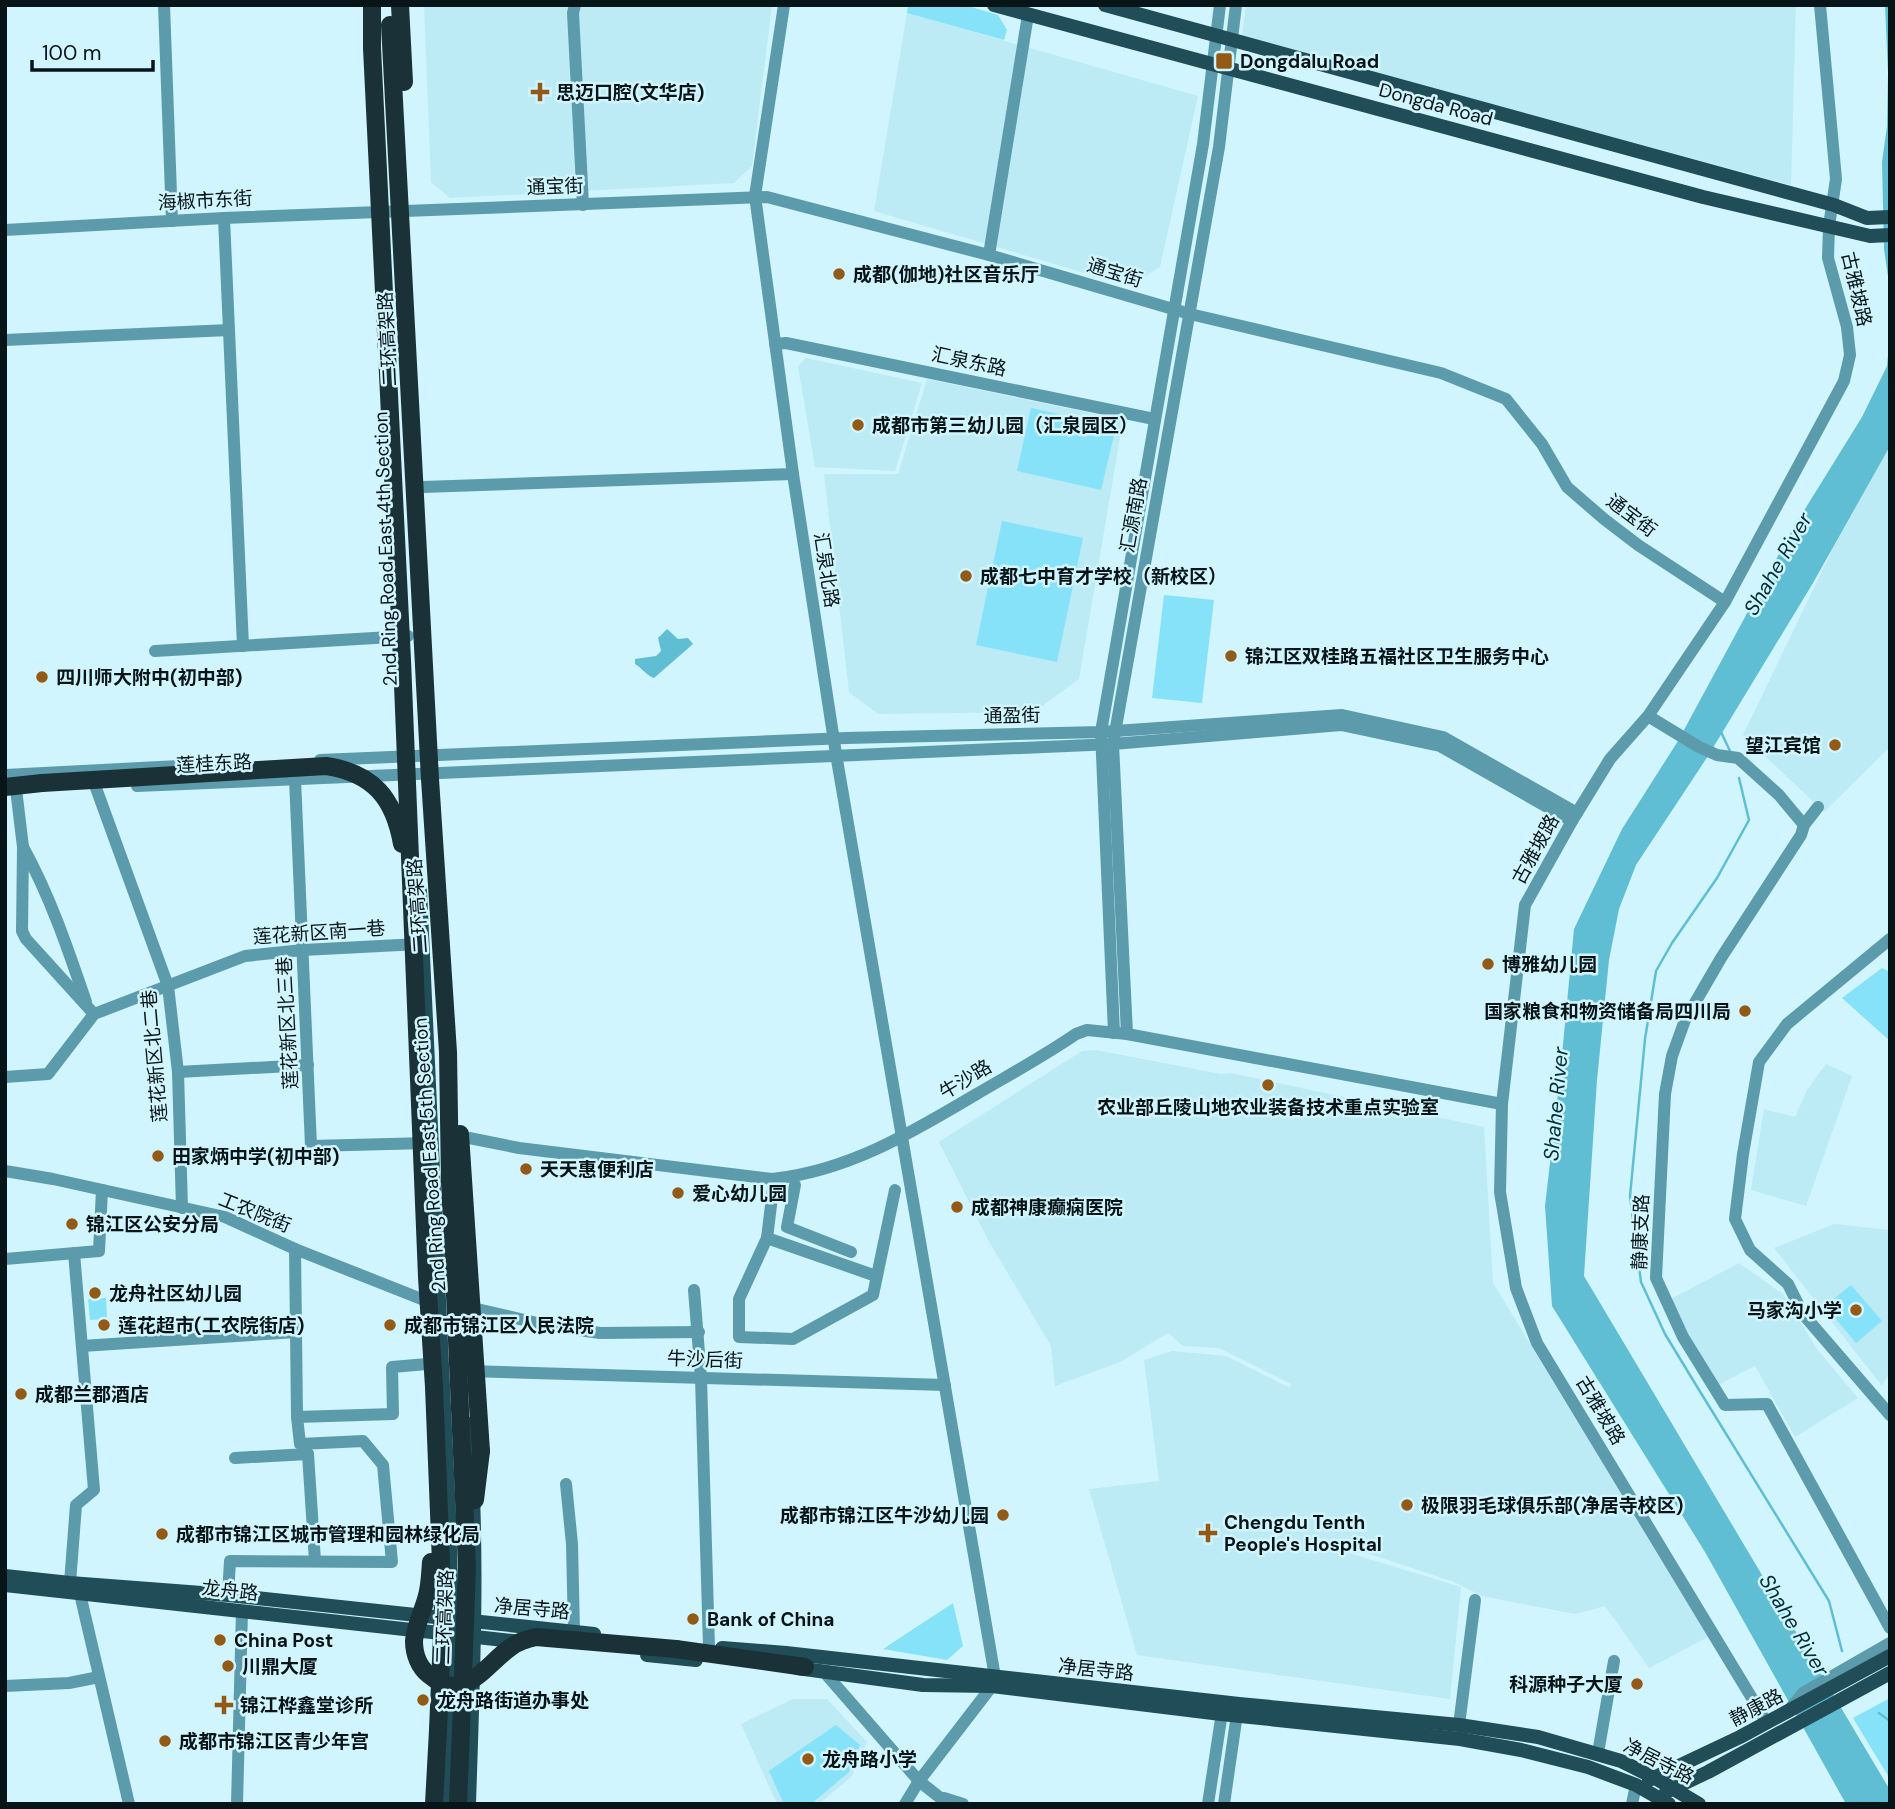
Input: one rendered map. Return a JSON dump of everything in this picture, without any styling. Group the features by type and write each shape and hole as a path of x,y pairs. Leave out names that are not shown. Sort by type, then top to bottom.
{"highway":[{"name":"二环高架路","path":"373,5 373,92 413,913 443,1613 434,1804"},
{"name":"二环高架路","path":"390,5 413,487 448,1052 450,1182 467,1567 458,1804"},
{"path":"399,5 420,359 413,487"},
{"path":"373,92 368,134 385,436 413,487"},
{"path":"9,788 42,783 326,766 346,769 371,782 382,792 398,823 413,913"},
{"path":"448,1052 456,1066 481,1451 475,1500"},
{"path":"434,1387 430,1439 430,1578 414,1643 417,1658 425,1671 442,1684 464,1684 483,1672 512,1646 536,1637 676,1649 805,1667"}],"main road":[{"name":"2nd Ring Road East 4th Section","path":"373,5 387,211 413,487 408,636 419,756"},
{"name":"2nd Ring Road East 4th Section","path":"399,5 396,15 407,210 419,756"},
{"name":"Dongda Road","path":"994,5 1703,197 1870,236 1890,235"},
{"name":"Dongda Road","path":"1105,5 1834,205 1867,218 1890,216"},
{"name":"2nd Ring Road East 5th Section","path":"419,756 423,943 443,1362 451,1627 443,1804"},
{"name":"2nd Ring Road East 5th Section","path":"419,773 444,1133 475,1500 475,1629 469,1804"},
{"path":"5,1576 75,1589 228,1595 451,1627"},
{"name":"龙舟路","path":"5,1586 75,1589 242,1611 451,1627"},
{"name":"净居寺路","path":"451,1627 784,1669 805,1667 825,1673 853,1674 923,1685 994,1681"},
{"name":"净居寺路","path":"475,1629 574,1631 786,1653 1460,1739 1521,1750 1574,1764 1636,1785 1662,1800"},
{"name":"静康路","path":"1636,1785 1767,1723 1836,1679 1890,1656"},
{"name":"静康路","path":"1662,1800 1673,1789 1890,1673"},
{"name":"净居寺路","path":"1230,1709 1459,1725 1538,1737 1598,1753 1655,1777 1699,1804"}],"street":[{"path":"164,5 172,221"},
{"path":"575,5 583,205"},
{"name":"汇泉北路","path":"784,5 755,196 793,474 836,754 994,1681"},
{"name":"汇源南路","path":"1120,1033 1105,740 1154,419 1203,144 1220,5"},
{"name":"汇源南路","path":"1115,730 1219,147 1236,5"},
{"name":"古雅坡路","path":"1767,1723 1537,1343 1516,1288 1500,1192 1502,1104 1525,905 1610,759 1647,716 1725,602 1844,382 1850,355 1847,327 1828,258 1829,226 1836,179 1820,5"},
{"path":"989,255 1028,15"},
{"name":"通宝街","path":"407,210 767,197 989,255 1172,310 1441,373 1506,399 1542,444 1567,487 1638,545 1725,602"},
{"name":"海椒市东街","path":"5,230 407,210"},
{"path":"223,218 243,646"},
{"path":"5,340 229,330"},
{"name":"汇泉东路","path":"775,344 786,342 1154,419"},
{"path":"413,487 793,474"},
{"path":"155,651 408,636"},
{"name":"通盈街","path":"419,756 834,738 1105,740 1115,730 1342,716 1443,737 1574,817"},
{"path":"1647,716 1693,744 1733,758 1779,795 1804,825"},
{"name":"通盈街","path":"419,773 1105,740 1341,725 1440,746 1574,817"},
{"name":"莲桂东路","path":"5,775 419,756"},
{"name":"莲桂东路","path":"9,788 96,788 419,773"},
{"name":"莲花新区北三巷","path":"295,779 312,1146 432,1142"},
{"path":"9,788 23,847 22,931 26,939 91,1010"},
{"name":"莲花新区北二巷","path":"96,788 168,986 178,1072 182,1208"},
{"name":"静康支路","path":"1818,807 1721,958 1685,1020 1672,1056 1665,1094 1656,1278 1683,1337 1725,1405 1767,1404 1797,1463 1890,1628"},
{"path":"23,847 36,871 91,1010"},
{"path":"1890,939 1787,1024 1759,1062 1735,1219 1750,1250 1788,1284 1803,1314 1890,1415"},
{"name":"莲花新区南一巷","path":"91,1010 168,986 245,956 423,943"},
{"path":"5,1077 48,1074 91,1010"},
{"name":"牛沙路","path":"444,1133 519,1149 772,1179 795,1177 862,1157 902,1138 1087,1030 1120,1033 1502,1104"},
{"path":"178,1072 308,1065"},
{"name":"工农院街","path":"5,1171 225,1217 295,1249 440,1307"},
{"path":"795,1185 787,1227 852,1252"},
{"path":"773,1189 767,1238 739,1299 739,1337 793,1339 873,1295 895,1190"},
{"path":"5,1259 99,1251 102,1190"},
{"path":"767,1238 876,1276"},
{"path":"295,1249 297,1417 304,1449 316,1561"},
{"path":"75,1253 94,1490 76,1505 75,1589 130,1804"},
{"path":"694,1290 701,1378 709,1647"},
{"path":"459,1305 550,1326 600,1333 699,1332"},
{"path":"82,1346 296,1332"},
{"path":"297,1417 393,1413 392,1367 443,1362"},
{"name":"牛沙后街","path":"465,1370 945,1385"},
{"path":"228,1595 230,1561 392,1562 383,1465 363,1441 235,1458"},
{"path":"566,1484 572,1544 574,1631"},
{"path":"1459,1725 1475,1600"},
{"path":"237,1804 242,1611"},
{"path":"1836,1679 1890,1643"},
{"path":"1598,1753 1614,1661"},
{"path":"825,1673 919,1781 946,1801 963,1804"},
{"path":"5,1686 69,1683 99,1676"},
{"path":"905,1804 919,1781 994,1681"},
{"path":"1208,1804 1230,1709"},
{"path":"1224,1804 1230,1709"},
{"path":"1632,1804 1636,1785"}],"shaded area":[{"path":"424,5 772,5 752,166 734,183 450,198 431,182"},
{"path":"908,5 965,5 998,15 1007,30 1004,40 907,13"},
{"path":"1246,5 1796,5 1791,185 1242,37"},
{"path":"907,13 1198,96 1160,267 1129,286 874,211"},
{"name":"成都市第三幼儿园（汇泉园区）","path":"806,358 922,383 895,471 815,467 798,366"},
{"name":"成都七中育才学校（新校区）","path":"927,379 1123,420 1079,679 1034,712 878,714 849,692 824,474 898,474"},
{"path":"1031,408 1116,427 1101,490 1017,471"},
{"name":"望江宾馆","path":"1890,446 1890,747 1824,812 1743,735 1836,542"},
{"path":"1002,521 1083,538 1057,662 976,645"},
{"path":"1164,595 1214,600 1202,703 1152,698"},
{"path":"1882,968 1890,972 1890,1041 1842,998"},
{"path":"1096,1050 1221,1074 1231,1073 1484,1127 1493,1283 1708,1637 1649,1668 1605,1606 1575,1614 1482,1596 1454,1582 1315,1536 1316,1543 1461,1587 1450,1699 1137,1655 1089,1489 1159,1481 1144,1360 1172,1351 1226,1356 1290,1388 1291,1384 1219,1348 1183,1346 1168,1333 1120,1362 1055,1386 1051,1346 987,1238 939,1142 1082,1051"},
{"path":"1826,1064 1852,1076 1806,1206 1751,1190 1764,1109 1795,1117 1807,1090"},
{"name":"马家沟小学","path":"1834,1224 1890,1230 1890,1371 1882,1386 1774,1248"},
{"path":"1739,1263 1783,1294 1817,1349 1858,1398 1795,1437 1755,1366 1714,1387 1669,1300"},
{"path":"1851,1285 1882,1321 1856,1343 1825,1306"},
{"path":"106,1298 107,1319 90,1320 88,1299"},
{"path":"953,1603 963,1646 947,1660 883,1649"},
{"path":"1890,1698 1890,1779 1853,1718"},
{"name":"龙舟路小学","path":"793,1699 827,1699 867,1742 852,1776 819,1804 777,1804 741,1724"},
{"path":"836,1725 860,1745 849,1772 811,1804 783,1802 769,1771"}],"water":[{"path":"1885,5 1890,5 1890,290 1884,249 1882,162 1887,126"},
{"name":"Shahe River","path":"1890,334 1890,446 1813,583 1708,756 1636,865 1619,909 1609,960 1597,1080 1584,1276 1890,1790 1890,1804 1846,1804 1705,1552 1552,1306 1545,1206 1574,929 1622,829 1678,741 1792,530 1862,417 1887,366"},
{"path":"667,629 678,639 688,638 693,644 654,678 635,664 635,659 656,656 661,651 658,638"}],"waterway":[{"path":"1721,732 1730,751"},
{"path":"1739,778 1749,820 1717,878 1656,971 1645,1039 1630,1196 1641,1282 1665,1334 1829,1601 1842,1651"},
{"path":"1879,1713 1890,1721"}],"place":[{"name":"Dongdalu Road","path":"1224,61"},
{"name":"思迈口腔(文华店)","path":"540,92"},
{"name":"成都(伽地)社区音乐厅","path":"839,274"},
{"name":"成都市第三幼儿园（汇泉园区）","path":"858,425"},
{"name":"成都七中育才学校（新校区）","path":"966,576"},
{"name":"锦江区双桂路五福社区卫生服务中心","path":"1231,656"},
{"name":"四川师大附中(初中部)","path":"42,677"},
{"name":"望江宾馆","path":"1835,745"},
{"name":"博雅幼儿园","path":"1488,964"},
{"name":"国家粮食和物资储备局四川局","path":"1745,1011"},
{"name":"农业部丘陵山地农业装备技术重点实验室","path":"1268,1085"},
{"name":"田家炳中学(初中部)","path":"158,1156"},
{"name":"天天惠便利店","path":"526,1169"},
{"name":"爱心幼儿园","path":"678,1193"},
{"name":"成都神康癫痫医院","path":"957,1207"},
{"name":"锦江区公安分局","path":"72,1224"},
{"name":"龙舟社区幼儿园","path":"95,1293"},
{"name":"马家沟小学","path":"1856,1310"},
{"name":"莲花超市(工农院街店)","path":"104,1325"},
{"name":"成都市锦江区人民法院","path":"390,1325"},
{"name":"成都兰郡酒店","path":"21,1394"},
{"name":"极限羽毛球俱乐部(净居寺校区)","path":"1407,1505"},
{"name":"成都市锦江区牛沙幼儿园","path":"1003,1515"},
{"name":"Chengdu Tenth People's Hospital","path":"1208,1533"},
{"name":"成都市锦江区城市管理和园林绿化局","path":"162,1534"},
{"name":"Bank of China","path":"693,1619"},
{"name":"China Post","path":"220,1640"},
{"name":"川鼎大厦","path":"228,1666"},
{"name":"科源种子大厦","path":"1637,1684"},
{"name":"龙舟路街道办事处","path":"423,1700"},
{"name":"锦江桦鑫堂诊所","path":"224,1705"},
{"name":"成都市锦江区青少年宫","path":"165,1741"},
{"name":"龙舟路小学","path":"808,1759"}]}
